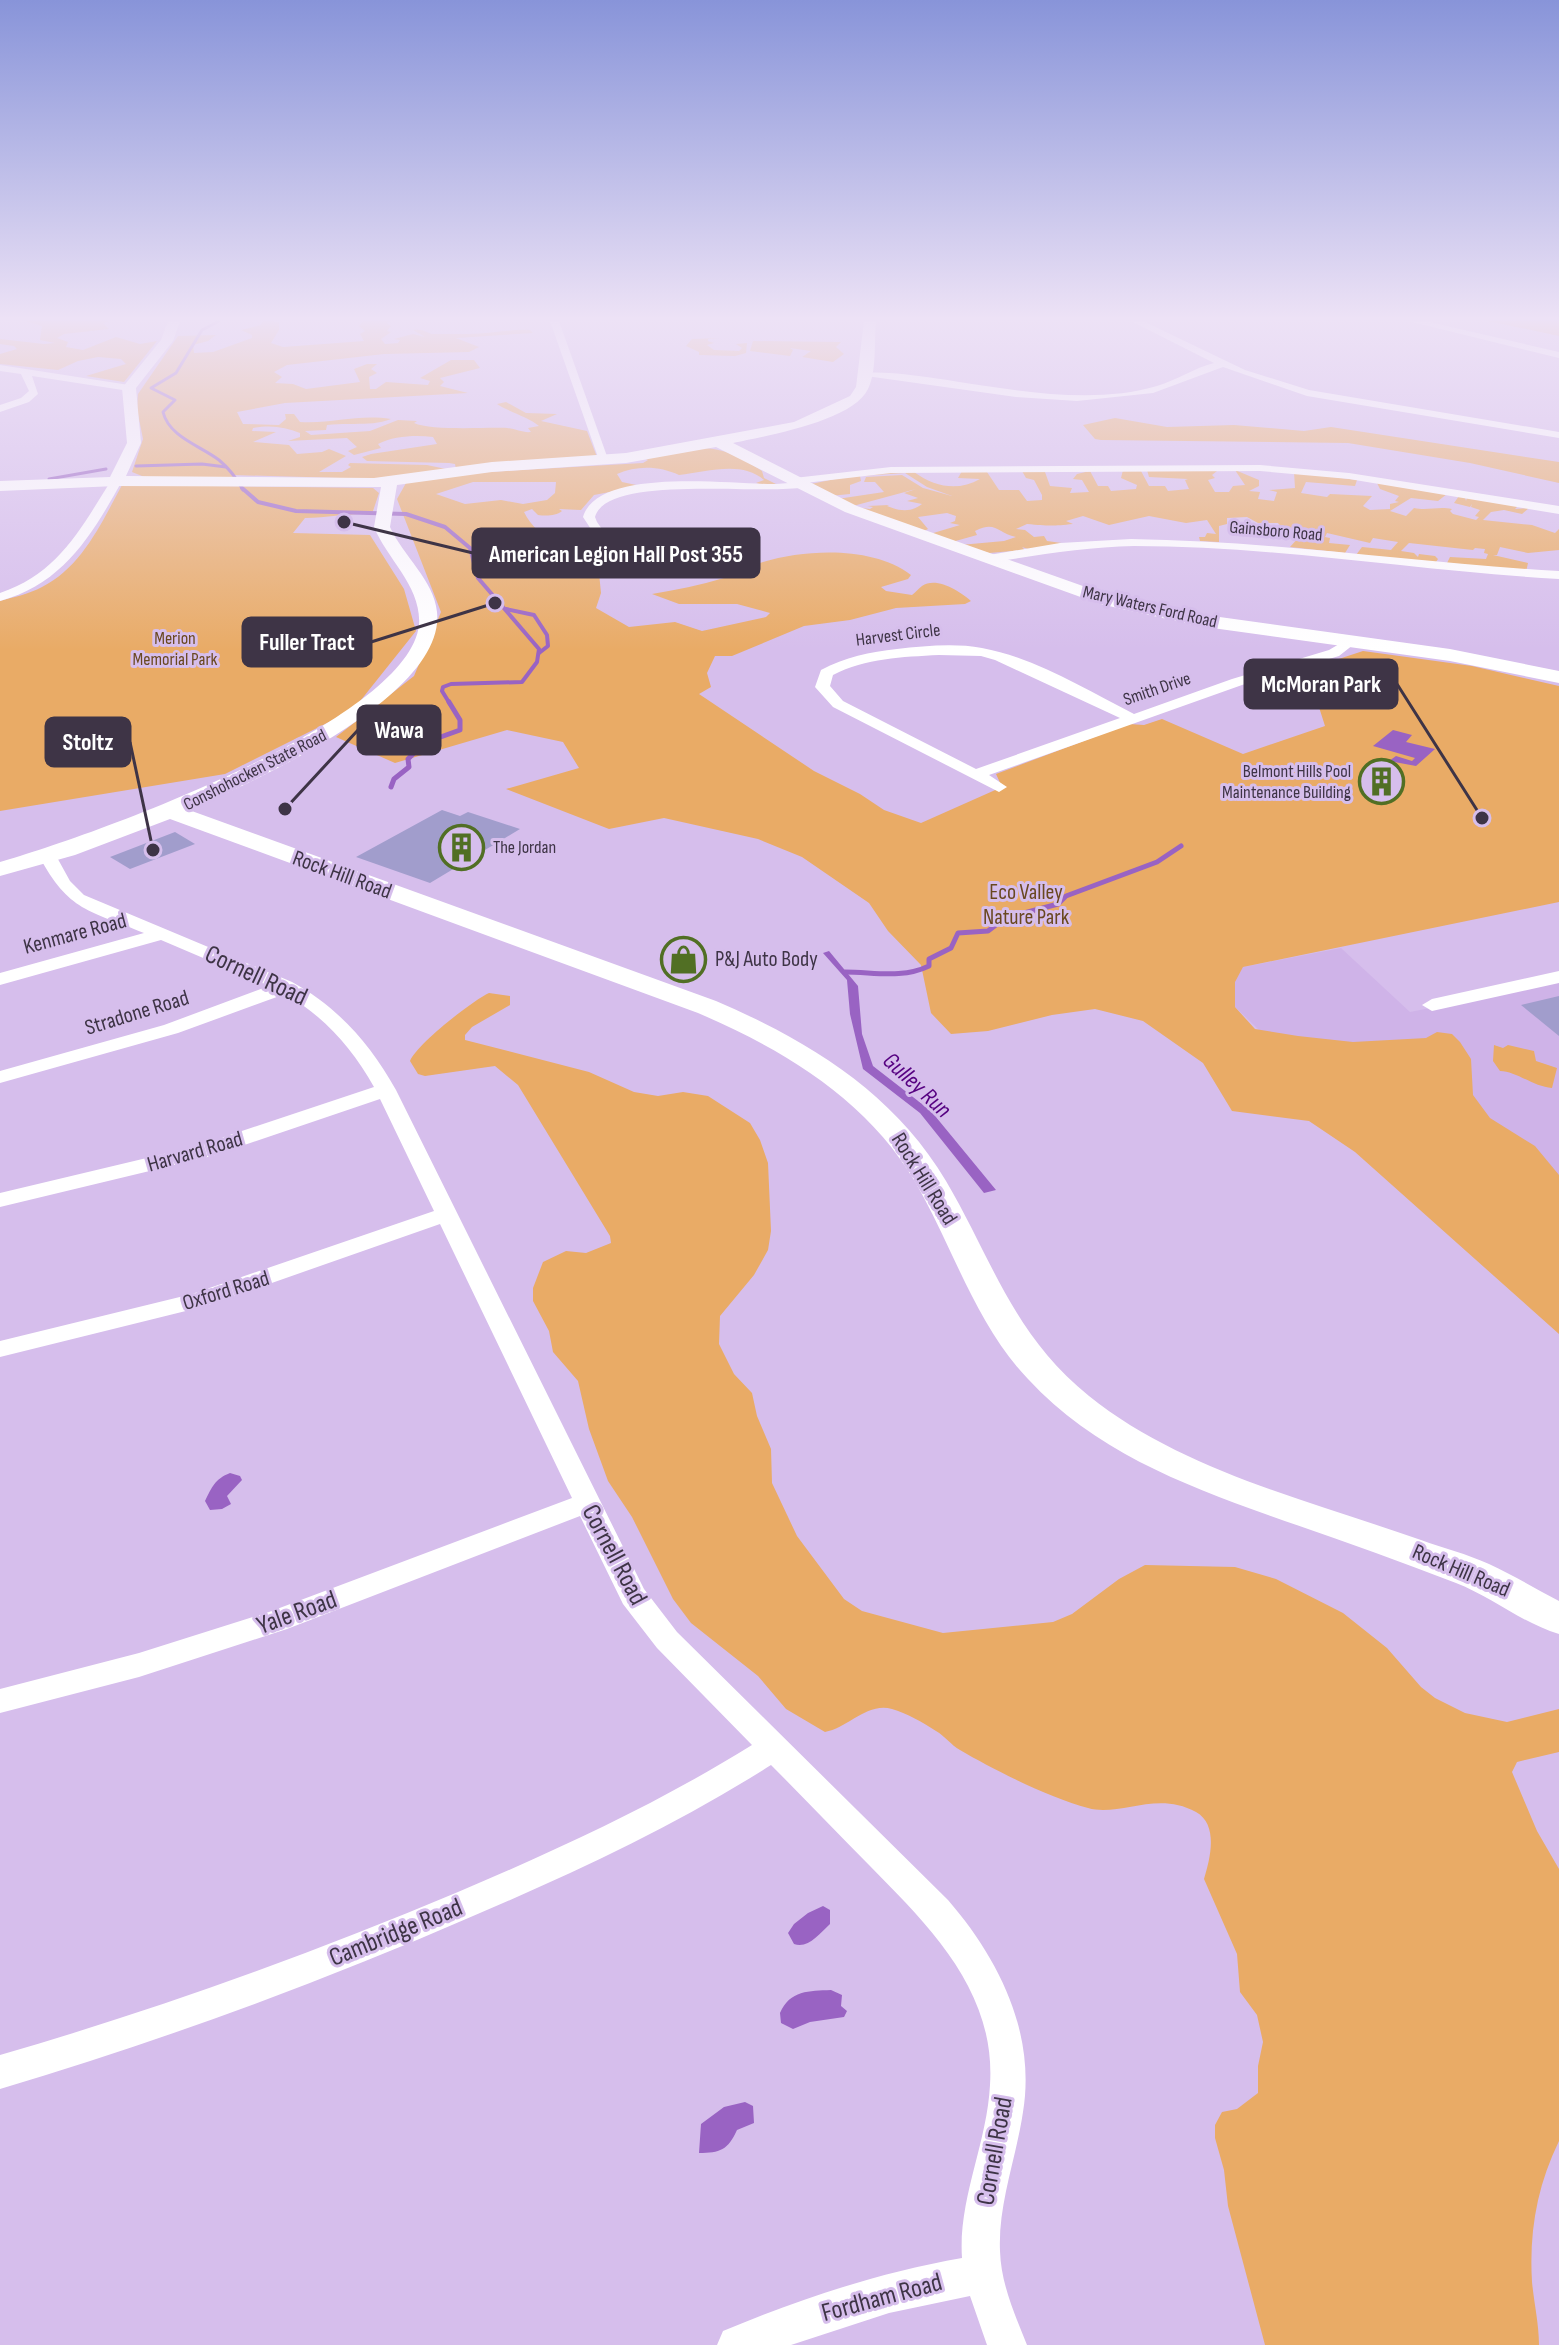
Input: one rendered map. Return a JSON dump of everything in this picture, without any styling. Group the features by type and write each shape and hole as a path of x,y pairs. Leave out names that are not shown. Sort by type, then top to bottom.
{"main road":[{"path":"116,481 134,443 133,430"},
{"path":"0,486 116,481 390,481 481,468 605,460 773,430"},
{"name":"Mary Waters Ford Road","path":"719,442 851,509 1090,595 1154,612 1470,658 1559,677"},
{"name":"Conshohocken State Road","path":"0,869 48,856 172,812 349,720 381,694 411,658 426,633 428,616 417,584 383,532 382,513 390,481"},
{"name":"Rock Hill Road","path":"172,812 707,1007 786,1045 857,1095 903,1139 929,1179 990,1298 1021,1348 1050,1380 1088,1413 1161,1460 1474,1574 1559,1619"}],"street":[{"path":"594,430 605,460"},
{"path":"1530,430 1559,435"},
{"path":"614,555 610,544 594,528 589,517 592,506 603,498 649,489 755,490 856,472 902,469 1260,468 1349,476 1559,510"},
{"path":"0,597 41,582 60,566 99,512 116,481"},
{"name":"Gainsboro Road","path":"989,559 1085,546 1200,543 1308,551 1443,569 1559,575"},
{"name":"Smith Drive","path":"975,775 1237,682 1334,653 1351,641"},
{"name":"Harvest Circle","path":"999,787 838,704 826,693 823,684 826,675 843,664 865,657 931,648 973,650 1012,663 1133,719"},
{"name":"Cornell Road","path":"48,856 63,884 78,899 285,986 315,1003 351,1036 386,1090 619,1571 650,1619 952,1928 979,1966 994,2000 1004,2036 1008,2071 1006,2109 982,2222 984,2274 1007,2345"},
{"name":"Kenmare Road","path":"0,979 163,934"},
{"path":"1432,1005 1559,977"},
{"name":"Stradone Road","path":"0,1077 171,1029 256,1000 285,986"},
{"name":"Harvard Road","path":"0,1200 113,1175 209,1149 386,1090"},
{"name":"Oxford Road","path":"0,1349 198,1300 447,1214"},
{"name":"Yale Road","path":"0,1701 139,1665 277,1621 586,1503"},
{"name":"Cambridge Road","path":"0,2072 245,1993 429,1921 686,1801 773,1748"},
{"name":"Fordham Road","path":"737,2345 901,2288 984,2274"}],"shaded area":[{"path":"1393,730 1412,735 1406,742 1435,749 1416,766 1389,761 1396,756 1412,761 1415,758 1373,746"},
{"path":"1341,948 1410,1012 1559,982 1559,1203 1287,1057 1202,975"},
{"path":"829,951 858,986 862,1034 873,1066 931,1111 996,1190 984,1193 920,1113 863,1069 850,1014 847,980 823,953"},
{"path":"230,1473 240,1476 242,1480 227,1496 231,1504 210,1510 205,1501 217,1481"},
{"path":"823,1906 830,1910 830,1924 809,1943 794,1944 788,1933 794,1924"},
{"path":"831,1990 842,1995 841,2006 847,2011 844,2017 810,2022 793,2029 781,2023 780,2013 784,2005 795,1996"},
{"path":"745,2102 753,2106 754,2123 737,2130 722,2149 699,2153 701,2124 724,2107"}],"green space":[{"path":"141,430 276,432 253,442 289,445 297,454 329,449 346,456 319,472 342,472 351,467 348,465 350,463 427,465 446,469 375,479 233,475 234,478 147,478 132,472 143,439"},
{"path":"291,430 317,430 305,431 311,435 371,430 584,430 597,457 456,469 455,464 449,463 367,461 362,457 437,444 433,437 384,441 378,444 381,448 354,455 348,451 357,447 347,438 288,441 300,437 300,433"},
{"path":"1088,430 1353,430 1559,462 1559,483 1470,463 1348,443 1095,439"},
{"name":"Eco Valley Nature Park","path":"700,448 717,450 747,462 762,471 764,478 776,484 766,486 756,483 764,480 745,470 712,470 679,475 656,468 640,468 617,474 622,482 641,486 594,495 581,510 559,509 562,511 548,515 538,515 532,509 524,512 547,539 599,573 601,593 596,608 629,627 675,622 702,631 766,617 770,613 737,604 679,604 652,594 729,577 758,564 799,554 839,553 878,559 911,575 908,579 881,587 886,591 912,595 922,586 934,583 954,589 971,601 965,604 896,608 850,620 804,626 732,656 715,656 707,673 711,687 699,694 814,771 884,810 921,823 1002,787 996,774 1129,724 1144,725 1162,719 1243,754 1325,726 1318,704 1272,681 1363,651 1472,666 1559,686 1559,902 1243,967 1235,982 1235,1007 1255,1029 1298,1036 1353,1042 1426,1038 1437,1032 1452,1034 1460,1042 1471,1059 1473,1095 1490,1118 1535,1146 1559,1175 1559,1334 1355,1152 1309,1121 1232,1111 1203,1063 1143,1021 1095,1009 1052,1015 988,1031 951,1034 931,1013 921,965 888,931 869,903 802,857 758,839 664,818 609,829 506,789 579,768 563,742 507,730 395,763 336,737 414,676 441,612 397,499 406,483 454,474 643,463 648,460 643,458","holes":["473,482 556,482 555,493 547,500 523,504 501,500 465,504 436,494"]},
{"path":"1123,470 1141,471 1149,486 1165,486 1168,491 1189,489 1185,480 1188,479 1149,477 1147,470 1217,471 1212,475 1215,478 1208,480 1215,492 1229,492 1233,486 1245,485 1235,470 1259,480 1259,486 1249,491 1260,492 1258,499 1274,501 1277,492 1269,490 1295,488 1294,472 1357,480 1355,486 1306,482 1301,493 1327,497 1330,494 1372,496 1363,506 1370,510 1390,509 1390,504 1399,502 1395,501 1399,496 1380,489 1377,483 1447,494 1438,501 1411,498 1390,511 1406,516 1414,508 1447,508 1452,509 1453,514 1476,520 1479,517 1475,516 1480,510 1471,507 1472,504 1470,507 1454,503 1459,496 1465,497 1466,501 1467,497 1518,506 1515,509 1529,508 1522,514 1504,510 1491,512 1483,520 1532,525 1555,533 1559,529 1559,550 1528,553 1500,547 1497,555 1493,555 1528,563 1526,572 1445,567 1450,557 1486,559 1488,554 1484,553 1485,549 1409,543 1401,551 1414,553 1418,557 1419,554 1435,556 1438,559 1434,565 1356,555 1362,547 1391,550 1398,542 1373,538 1370,543 1327,533 1325,537 1330,538 1329,543 1350,545 1345,553 1290,547 1299,537 1307,538 1315,530 1282,528 1278,523 1258,523 1247,517 1227,518 1227,524 1219,526 1219,542 1200,541 1199,537 1205,537 1207,533 1216,534 1207,520 1186,523 1149,516 1109,525 1083,516 1066,521 1073,524 1027,524 1016,529 1025,530 1034,537 1044,536 1047,541 1076,545 1022,547 1025,550 989,553 960,545 1016,537 988,527 975,531 977,535 952,542 930,534 960,525 950,523 955,521 956,516 947,513 918,517 928,529 922,532 861,508 889,505 900,510 914,509 922,504 907,501 918,498 904,493 916,489 853,506 837,499 884,492 875,482 864,482 866,477 902,475 923,488 952,496 927,487 905,473 860,476 861,481 850,485 850,494 830,496 811,484 864,473 914,472 931,482 956,486 980,479 958,478 962,471 987,472 999,490 1019,490 1027,501 1042,500 1042,495 1034,480 1026,478 1022,471 1045,472 1050,486 1072,488 1070,493 1089,492 1082,480 1073,479 1077,474 1090,471 1098,486 1108,486 1111,491 1136,489 1137,485 1121,478"},
{"name":"Merion Memorial Park","path":"122,485 373,488 379,493 372,514 305,518 293,533 370,535 404,589 416,631 353,710 225,774 0,811 0,601 37,589 69,568 90,542"},
{"path":"489,993 510,996 510,1005 472,1027 465,1040 589,1072 634,1092 658,1096 683,1092 708,1096 750,1123 760,1140 768,1163 771,1231 768,1250 754,1275 720,1316 719,1344 734,1374 752,1393 757,1416 771,1449 772,1483 797,1536 844,1599 862,1611 943,1633 1053,1622 1072,1614 1119,1579 1145,1565 1235,1567 1276,1579 1343,1613 1387,1648 1421,1687 1465,1713 1507,1722 1559,1709 1559,1752 1517,1762 1512,1772 1537,1831 1559,1869 1559,2141 1545,2175 1533,2227 1532,2282 1539,2345 1265,2345 1228,2206 1224,2170 1215,2138 1215,2125 1222,2112 1237,2109 1258,2093 1258,2066 1263,2042 1257,2015 1240,1992 1237,1954 1204,1879 1209,1862 1210,1834 1208,1825 1196,1812 1167,1803 1100,1810 1073,1803 989,1766 926,1725 892,1709 874,1709 825,1732 786,1709 758,1676 691,1623 673,1599 632,1517 608,1481 589,1429 578,1381 553,1352 549,1331 533,1301 533,1288 543,1262 566,1251 586,1253 611,1243 610,1236 518,1085 495,1066 425,1076 418,1074 410,1061 423,1044 446,1024"},
{"path":"1494,1045 1534,1051 1536,1061 1557,1068 1552,1088 1500,1071 1493,1061"}],"building":[{"name":"The Jordan","path":"442,810 460,816 468,812 520,829 430,883 356,857"},
{"path":"175,832 195,844 130,869 110,857"},
{"path":"1559,996 1559,1036 1521,1005"}],"waterway":[{"name":"Gulley Run","path":"175,430 223,463 243,490"},
{"path":"136,466 202,464 226,467"},
{"path":"49,479 106,469"},
{"name":"Gulley Run","path":"242,488 258,502 296,511 406,514 445,527 470,548 478,578 539,649 537,662 522,682 451,684 443,687 442,691 450,704"},
{"path":"506,609 534,615 547,635 548,646 539,653"},
{"name":"Gulley Run","path":"391,787 394,779 409,767 408,759 424,743 460,730 460,720 449,702"},
{"path":"845,972 898,974 919,970 929,966 929,959 951,948 958,933 988,931 1005,918 1058,904 1066,896 1157,862 1181,846"}],"place":[{"name":"American Legion Hall Post 355","path":"344,522"},
{"name":"Fuller Tract","path":"495,603"},
{"name":"Belmont Hills Pool Maintenance Building","path":"1382,781"},
{"name":"Wawa","path":"285,809"},
{"name":"McMoran Park","path":"1482,818"},
{"name":"The Jordan","path":"462,847"},
{"name":"Stoltz","path":"153,850"},
{"name":"P&J Auto Body","path":"684,959"}]}
